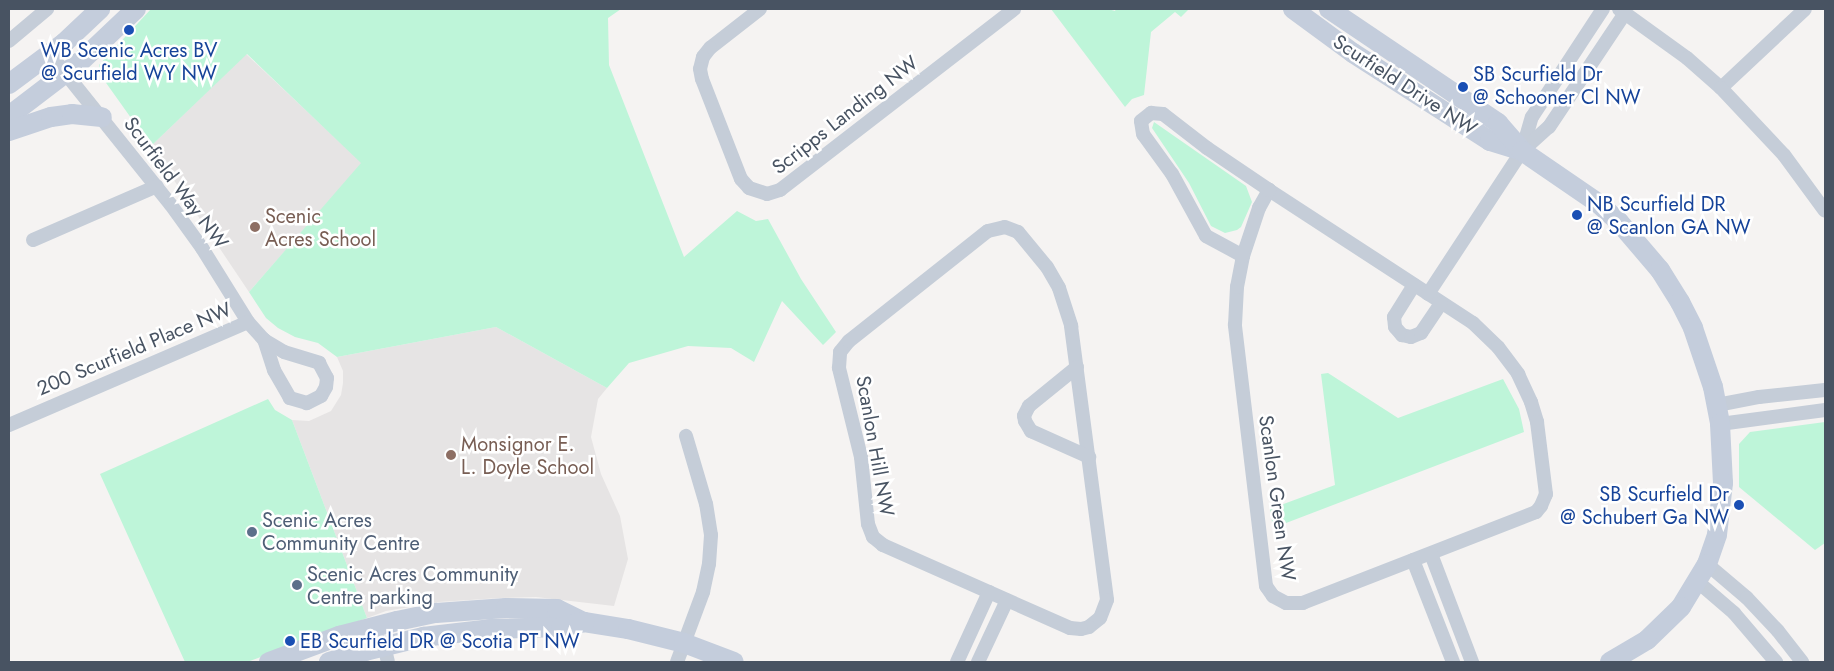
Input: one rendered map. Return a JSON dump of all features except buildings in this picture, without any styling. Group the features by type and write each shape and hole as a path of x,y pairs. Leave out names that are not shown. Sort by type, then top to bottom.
{"street":[{"path":"9,40 47,9"},
{"path":"9,84 50,54 100,9"},
{"path":"9,116 65,74 136,9"},
{"name":"Scripps Landing NW","path":"760,9 710,48 703,57 700,69 702,79 741,179 749,188 767,194 780,190 1014,9"},
{"name":"Scurfield Drive NW","path":"1293,9 1353,53 1490,141 1522,150"},
{"name":"Scurfield Drive NW","path":"1329,9 1498,123 1522,150 1598,203 1619,222 1660,270 1680,302 1693,328 1704,357 1720,424 1723,464 1720,515 1707,564 1698,582 1681,607 1647,640 1610,662"},
{"path":"1428,294 1522,150 1532,117 1603,9"},
{"path":"1721,88 1805,9"},
{"path":"1522,150 1549,127 1621,11 1687,58 1721,88 1784,155 1825,210"},
{"name":"Scurfield Way NW","path":"50,54 157,186 202,248 248,322 264,340 284,352 319,363 327,378 326,387 321,396 308,403 290,398 274,370 264,340"},
{"name":"Scanlon Green NW","path":"1243,256 1206,236 1172,174 1144,134 1141,121 1151,112 1163,114 1207,148 1441,303 1487,336 1498,347 1518,374 1531,402 1537,422 1546,494 1541,506 1528,516 1297,604 1286,603 1269,590 1266,586 1237,356 1236,316 1243,256 1259,208 1269,190"},
{"path":"9,131 51,117 72,114 102,117"},
{"path":"33,240 157,186"},
{"name":"Scanlon Hill NW","path":"1005,228 1018,232 1047,267 1059,288 1072,326 1089,457 1107,600 1100,618 1089,627 1070,628 883,545 870,531 860,457 840,368 840,352 848,340 988,231 1005,228"},
{"path":"1414,285 1394,318 1395,327 1402,334 1411,337 1421,333 1441,303"},
{"name":"200 Scurfield Place NW","path":"9,425 248,322"},
{"path":"1078,367 1029,406 1024,416 1031,431 1089,457"},
{"path":"1717,405 1759,397 1821,390 1822,410 1720,424"},
{"path":"676,662 703,592 709,564 711,535 706,504 686,436"},
{"path":"1431,554 1472,662"},
{"path":"1413,560 1453,662"},
{"path":"1707,564 1747,598 1778,631 1802,662"},
{"path":"1698,582 1734,613 1776,662"},
{"path":"958,662 989,592"},
{"path":"978,662 1007,600"},
{"path":"269,662 368,627 436,613 506,608 556,609 584,622 628,629 684,643 734,662"},
{"path":"329,662 376,655 457,632 561,627 584,622"},
{"path":"368,627 376,655"}],"shaded area":[{"name":"Scenic Acres School","path":"246,54 362,163 249,292 151,146"},
{"name":"Monsignor E. L. Doyle School","path":"496,327 607,388 598,399 591,437 601,474 620,516 628,559 614,606 536,597 499,598 439,602 386,611 367,618 292,420 309,421 331,411 341,395 343,383 343,371 337,357"}],"green space":[{"path":"151,9 621,9 608,18 609,65 684,257 737,211 756,221 768,219 801,279 836,332 823,345 782,301 754,362 731,348 688,346 629,363 607,388 496,327 337,357 318,343 295,337 278,328 266,318 249,292 361,163 247,54 151,146 99,73 99,65"},
{"path":"1051,9 1108,9 1115,11 1116,9 1189,9 1181,17 1175,12 1151,32 1144,95 1132,99 1125,107"},
{"path":"1154,122 1246,186 1252,202 1241,227 1225,233 1211,226 1189,183 1152,128"},
{"path":"1328,373 1398,418 1503,379 1519,409 1524,432 1273,528 1270,509 1335,485 1321,374"},
{"path":"268,399 275,410 292,420 367,618 247,662 185,662 100,474"},
{"path":"1825,422 1825,543 1815,550 1739,487 1739,444 1750,432"}],"place":[{"name":"WB Scenic Acres BV @ Scurfield WY NW","path":"129,30"},
{"name":"SB Scurfield Dr @ Schooner Cl NW","path":"1463,87"},
{"name":"NB Scurfield DR @ Scanlon GA NW","path":"1577,215"},
{"name":"Scenic Acres School","path":"255,227"},
{"name":"Monsignor E. L. Doyle School","path":"451,455"},
{"name":"SB Scurfield Dr @ Schubert Ga NW","path":"1739,505"},
{"name":"Scenic Acres Community Centre","path":"252,532"},
{"name":"Scenic Acres Community Centre parking","path":"297,585"},
{"name":"EB Scurfield DR @ Scotia PT NW","path":"290,641"}]}
